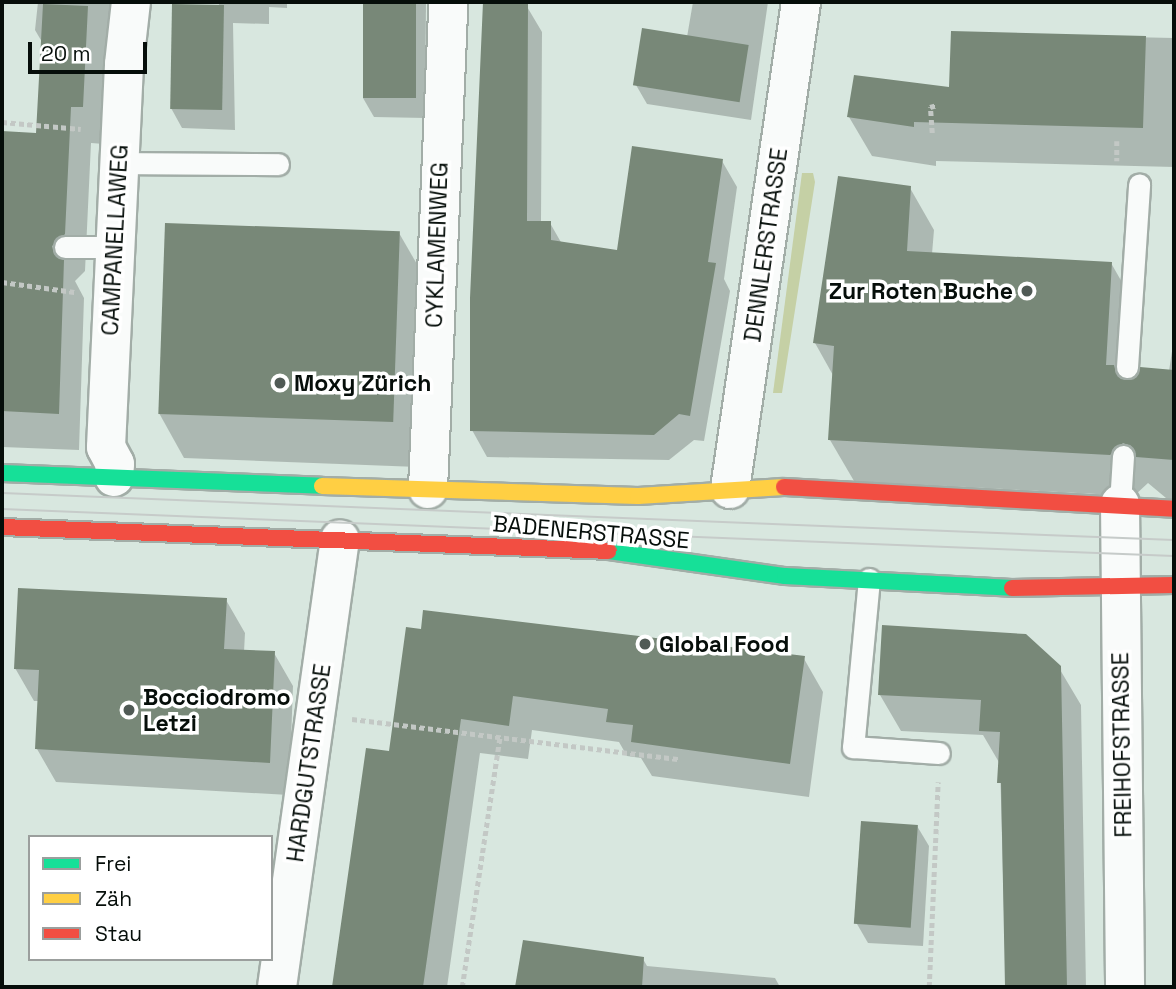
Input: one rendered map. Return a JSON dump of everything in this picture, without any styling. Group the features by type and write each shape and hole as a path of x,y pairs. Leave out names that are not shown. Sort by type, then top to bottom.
{"street":[{"name":"CAMPANELLAWEG","path":"114,477 115,464 106,447 114,247 131,2"},
{"name":"CYKLAMENWEG","path":"428,489 448,2"},
{"name":"DENNLERSTRASSE","path":"730,489 801,2"},
{"name":"BADENERSTRASSE","path":"2,473 638,496 767,486 1174,509"},
{"name":"FREIHOFSTRASSE","path":"1120,504 1125,987"},
{"name":"BADENERSTRASSE","path":"2,527 614,551 785,576 869,579 1030,591 1174,586"},
{"name":"HARDGUTSTRASSE","path":"276,987 341,539"}],"lane":[{"path":"120,149 278,164"},
{"path":"1126,367 1139,184"},
{"path":"65,247 114,247"},
{"path":"1120,504 1123,456"},
{"path":"869,579 853,747 939,754"}],"path":[{"path":"932,133 930,107 937,105"},
{"path":"2,122 120,149"},
{"path":"2,282 112,298"},
{"path":"317,715 680,759"},
{"path":"463,987 500,737"},
{"path":"929,987 939,754"}],"green space":[{"path":"802,173 813,173 815,182 782,393 773,393"}],"building":[{"path":"363,2 416,2 416,98 363,98"},
{"path":"483,2 528,4 527,221 551,221 551,240 617,250 632,146 723,159 708,262 716,263 690,416 679,414 654,435 470,431 470,298"},
{"path":"43,4 88,6 83,107 71,107 65,234 52,246 54,254 64,260 59,414 2,411 2,131 36,133"},
{"path":"172,4 224,5 222,110 170,109"},
{"path":"642,28 749,45 740,102 633,85"},
{"path":"951,31 1146,36 1143,128 914,122 914,127 847,117 854,75 949,87"},
{"name":"Zur Roten Buche","path":"838,176 911,186 907,251 1112,262 1106,365 1114,365 1116,373 1125,380 1133,378 1140,367 1174,370 1174,460 1136,457 1131,446 1123,443 1110,455 828,440 834,346 813,343"},
{"path":"165,223 400,231 393,422 158,414"},
{"name":"Bocciodromo Letzi","path":"18,588 227,598 224,649 275,651 270,763 35,749 39,670 14,669"},
{"path":"423,610 805,656 790,764 631,742 633,725 606,722 608,709 513,696 509,726 461,719 423,987 332,987 366,748 389,751 406,627 421,629"},
{"path":"882,625 1026,634 1061,666 1067,987 1005,987 1001,783 997,783 1000,732 979,731 981,700 878,695"},
{"path":"861,821 918,825 911,928 854,924"},
{"path":"523,940 644,957 642,987 515,987"}],"tram line":[{"path":"2,493 1174,540"},
{"path":"2,509 1174,556"}],"traffic: fast":[{"path":"2,473 322,486"},
{"path":"609,551 785,576 1012,588"}],"traffic: slow":[{"path":"322,486 638,496 784,487"}],"traffic: jam":[{"path":"784,487 1174,509"},
{"path":"2,527 609,551"},
{"path":"1012,588 1174,585"}],"place":[{"name":"Zur Roten Buche","path":"1027,291"},
{"name":"Moxy Zürich","path":"280,383"},
{"name":"Global Food","path":"645,644"},
{"name":"Bocciodromo Letzi","path":"129,710"}]}
